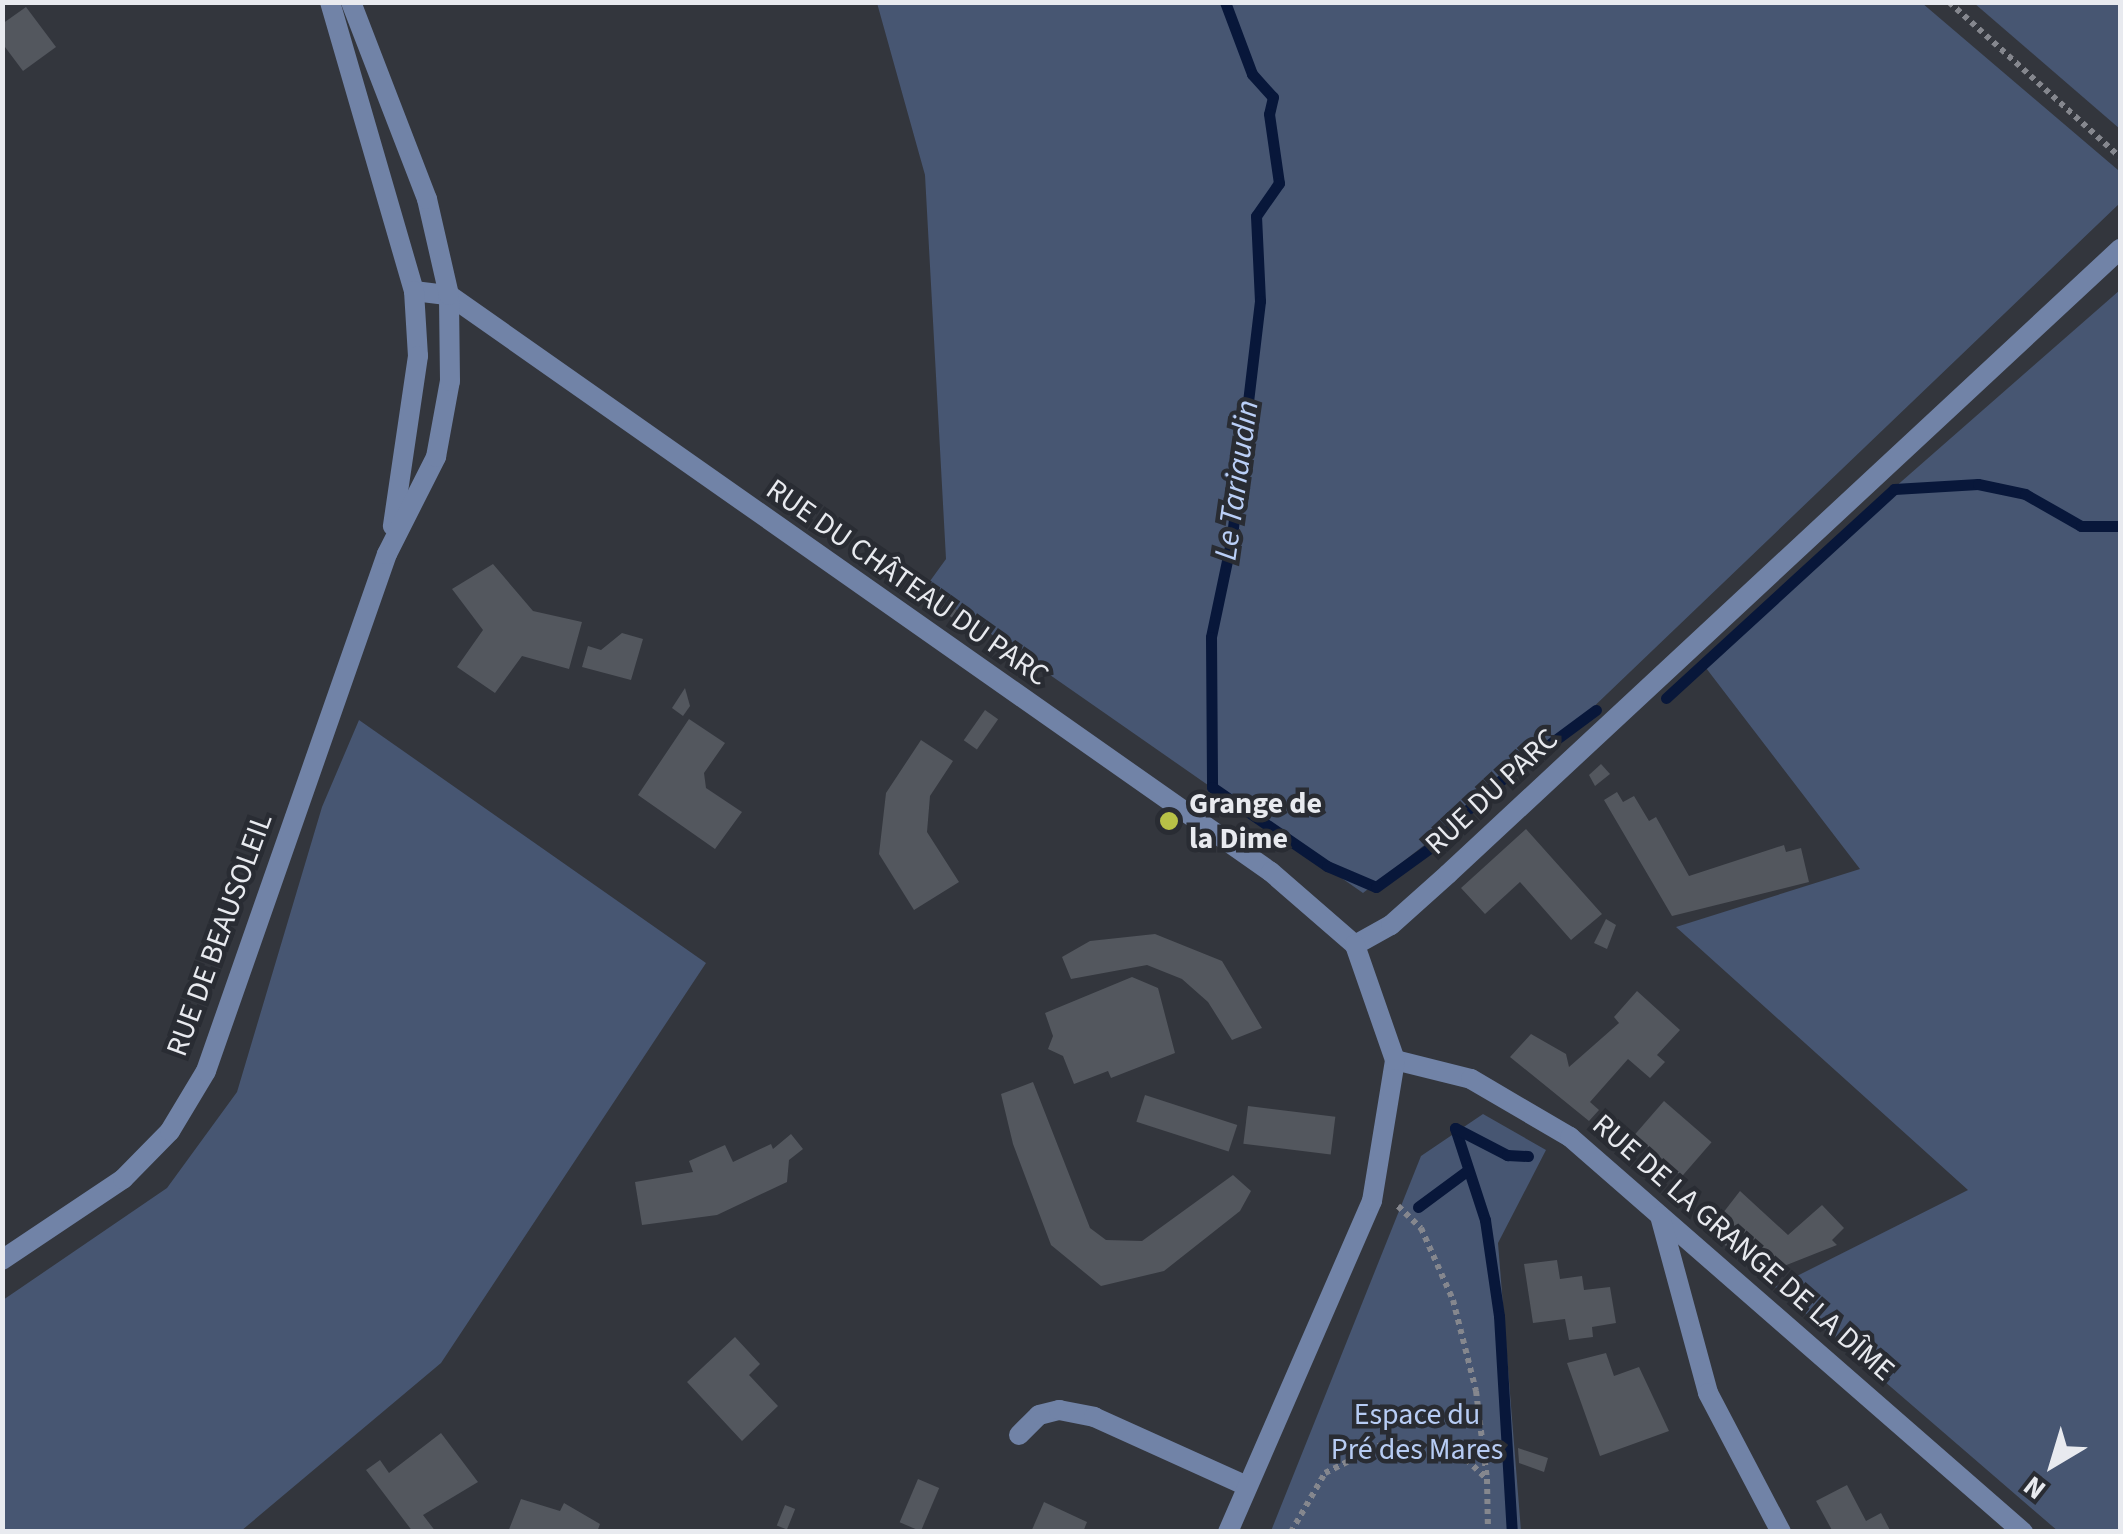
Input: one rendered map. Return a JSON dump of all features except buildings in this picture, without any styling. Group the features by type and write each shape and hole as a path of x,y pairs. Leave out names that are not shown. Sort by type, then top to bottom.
{"street":[{"name":"RUE DE BEAUSOLEIL","path":"330,2 414,291 418,356 410,443 387,554"},
{"name":"RUE DE BEAUSOLEIL","path":"2,1260 123,1179 170,1131 206,1071 387,554 436,457 450,381 449,295 428,199 351,2"},
{"name":"RUE DU PARC","path":"1356,945 1391,925 1448,874 2120,249"},
{"name":"RUE DU CHÂTEAU DU PARC","path":"414,291 449,295 1271,872 1356,945"},
{"path":"1228,1532 1372,1201 1394,1060 1356,945"},
{"name":"RUE DE LA GRANGE DE LA DÎME","path":"1394,1060 1471,1078 1570,1137 2023,1532"},
{"path":"1659,1214 1708,1394 1781,1532"},
{"path":"1018,1435 1039,1415 1059,1410 1094,1417 1247,1486"}],"path":[{"path":"1949,2 2120,157"},
{"path":"1372,1201 1402,1207 1421,1228 1453,1300 1476,1392 1487,1479 1488,1532"},
{"path":"1291,1532 1325,1474 1387,1442 1430,1446 1466,1459 1487,1479"}],"green space":[{"path":"877,3 1922,3 2118,170 2120,203 1561,738 1363,893 925,588 946,559 925,175"},
{"path":"1974,3 2120,3 2120,129"},
{"path":"2120,290 2120,1531 2059,1532 1775,1287 1968,1190 1676,927 1860,869 1706,668 1894,488"},
{"path":"359,720 706,963 441,1363 241,1531 3,1531 3,1300 167,1188 237,1092 322,807"},
{"name":"Espace du Pré des Mares","path":"1483,1114 1546,1150 1498,1243 1521,1531 1271,1531 1421,1156"}],"waterway":[{"name":"Le Tariaudin","path":"1225,2 1252,74 1273,97 1269,114 1279,183 1256,216 1260,301 1232,537 1211,637 1212,787 1327,866 1376,887 1434,845 1485,792 1596,710"},
{"path":"1666,698 1894,489 1978,484 2025,494 2081,526 2120,526"},
{"name":"Le Tariaudin","path":"1455,1128 1485,1220 1499,1316 1512,1532"},
{"path":"1455,1128 1507,1155 1528,1156"},
{"path":"1418,1207 1468,1170"}],"place":[{"name":"Grange de la Dime","path":"1169,821"}]}
